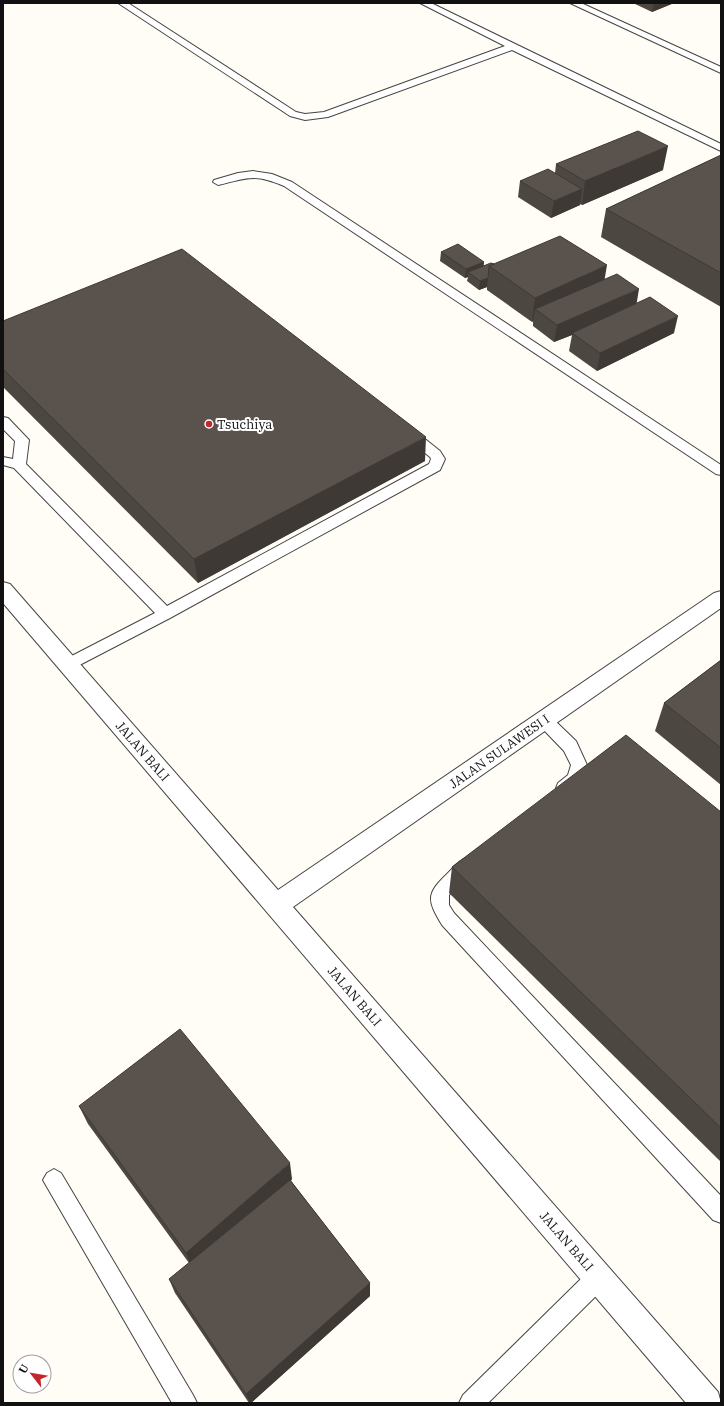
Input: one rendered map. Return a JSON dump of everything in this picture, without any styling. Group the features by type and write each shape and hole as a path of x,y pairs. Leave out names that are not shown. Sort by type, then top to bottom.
{"street":[{"name":"JALAN BALI","path":"3,589 707,1403"},
{"name":"JALAN SULAWESI I","path":"276,905 721,598"}],"lane":[{"path":"122,3 293,114 305,117 325,115 514,46"},
{"path":"424,3 721,148"},
{"path":"574,3 721,70"},
{"path":"218,182 248,173 270,175 288,184 721,471"},
{"path":"3,421 22,440 19,465"},
{"path":"68,665 435,467 438,459 435,454 398,425"},
{"path":"3,461 19,465 165,614"},
{"path":"544,720 570,746 576,756 578,765 575,779 551,798"},
{"path":"477,857 454,876 440,892 440,906 448,919 721,1212"},
{"path":"54,1180 185,1403"},
{"path":"470,1403 598,1278"}],"building":[{"path":"638,131 668,146 585,181 556,164"},
{"path":"721,155 721,273 606,209"},
{"path":"548,169 582,189 554,201 520,181"},
{"path":"560,236 607,265 535,298 489,266"},
{"path":"458,244 484,262 466,269 441,252"},
{"name":"Tsuchiya","path":"182,249 426,437 194,559 3,369 3,321"},
{"path":"491,263 494,264 489,266 488,278 480,281 468,272"},
{"path":"617,274 639,289 557,325 535,309"},
{"path":"650,297 678,316 600,353 572,333"},
{"path":"721,660 721,748 664,703"},
{"path":"626,735 721,812 721,1128 452,867"},
{"path":"180,1029 290,1163 186,1253 79,1106"},
{"path":"290,1180 370,1283 246,1394 169,1279"}],"place":[{"name":"Tsuchiya","path":"209,424"}]}
